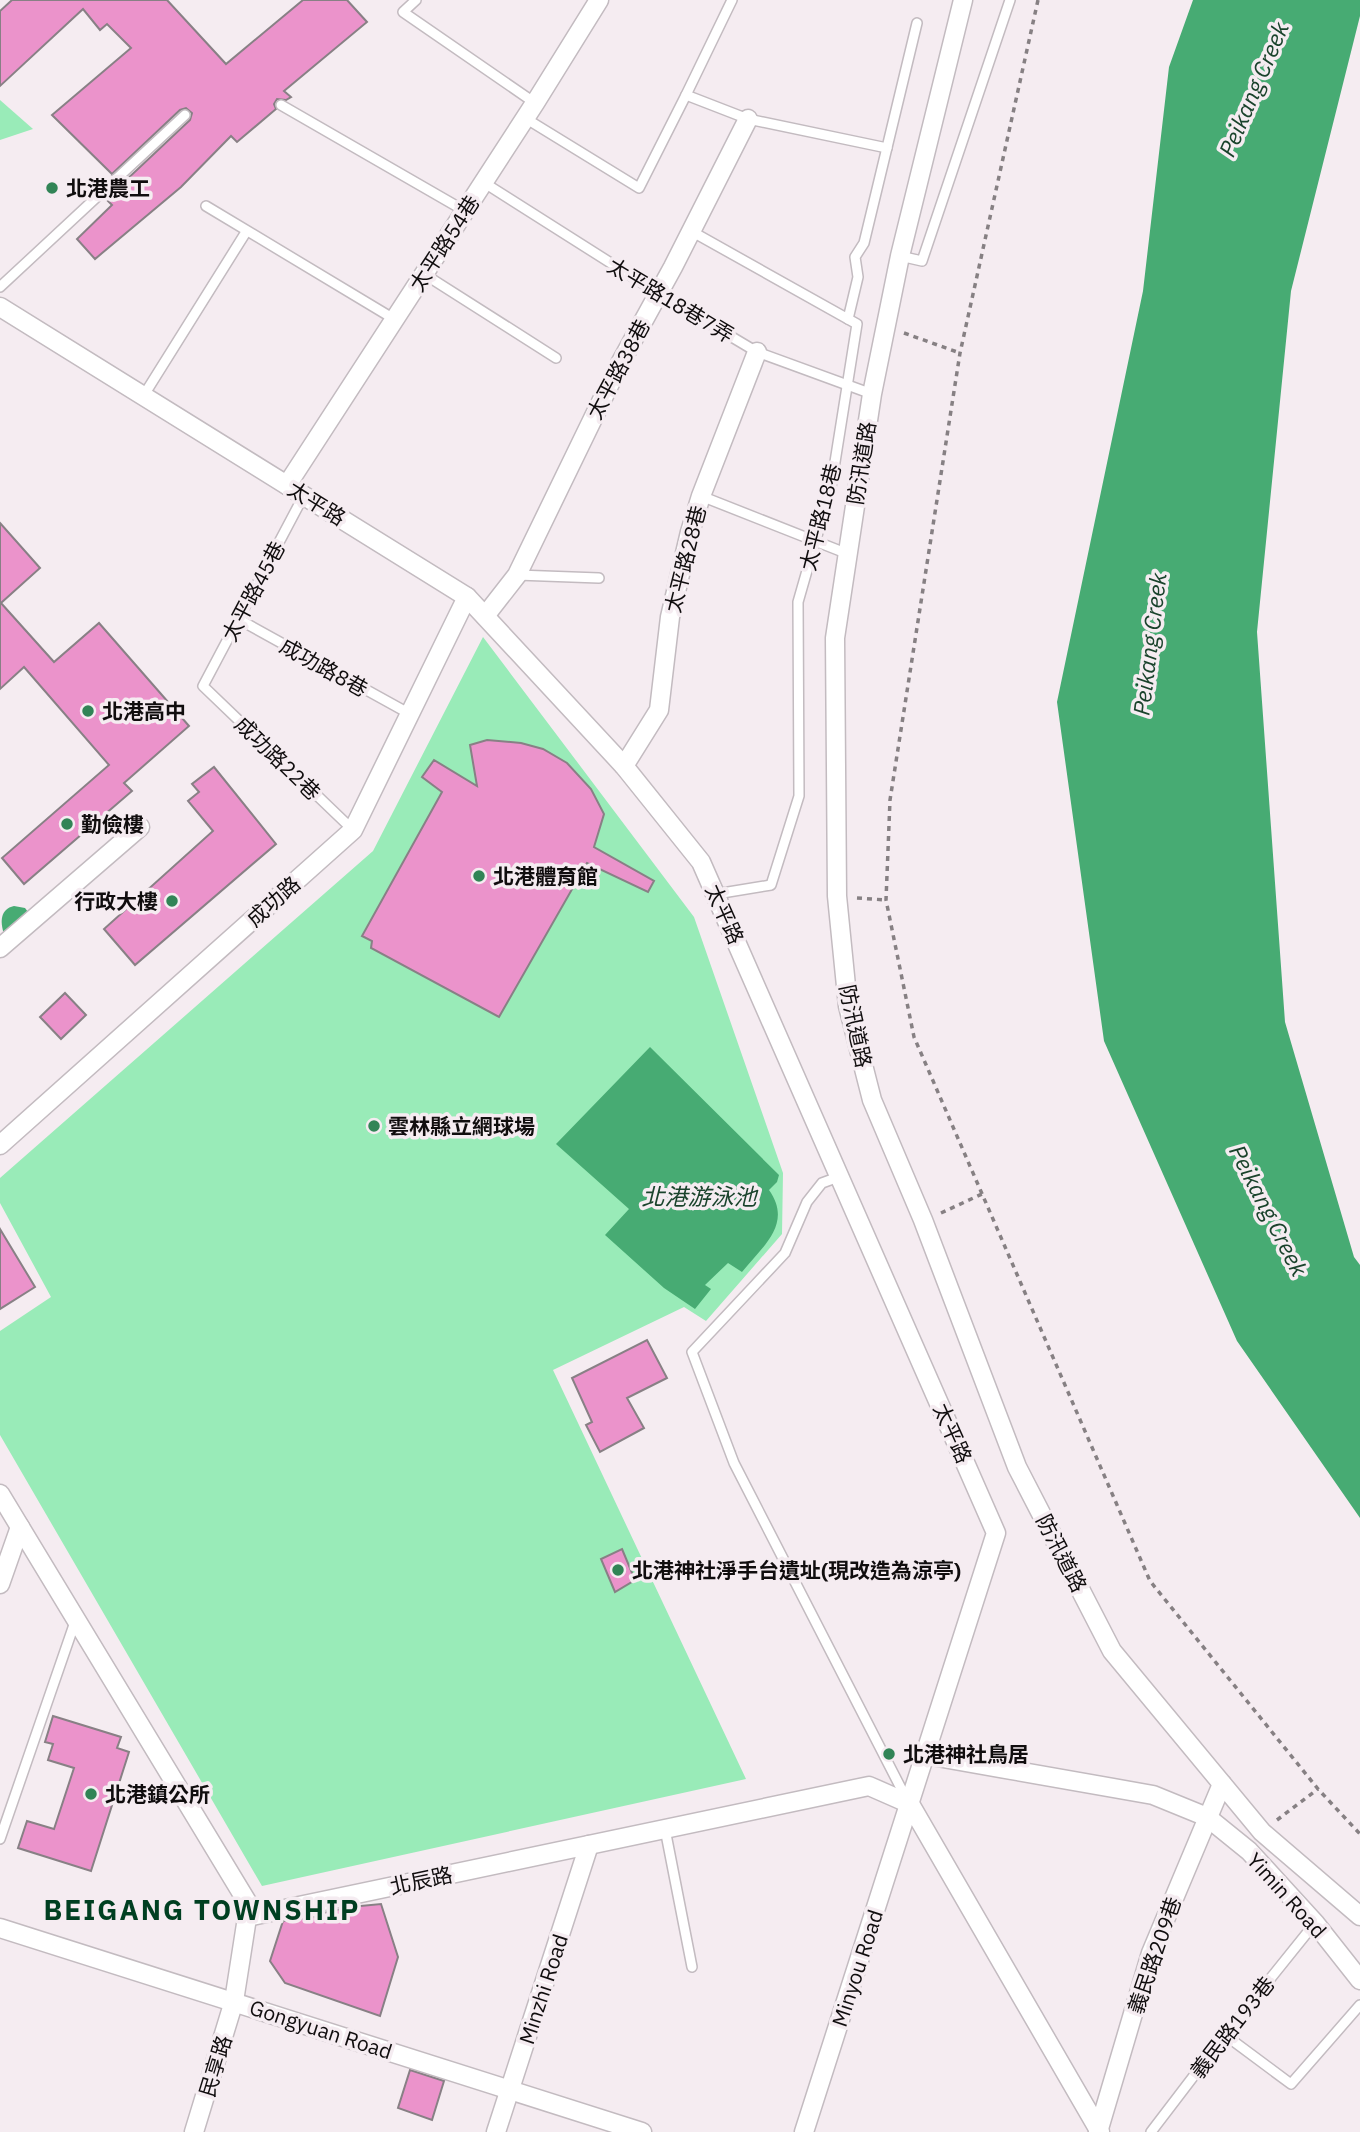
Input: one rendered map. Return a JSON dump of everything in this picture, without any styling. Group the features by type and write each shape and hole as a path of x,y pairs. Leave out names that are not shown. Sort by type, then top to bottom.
{"street":[{"name":"太平路54巷","path":"287,485 536,103 599,0"},
{"name":"防汛道路","path":"963,0 900,257 872,394 835,638 837,896 848,1006 872,1100 923,1220 1017,1467 1112,1651 1262,1832 1360,1916"},
{"name":"太平路38巷","path":"485,616 517,575 579,444 748,119"},
{"name":"太平路","path":"0,307 467,597 624,766 701,862 841,1175 996,1534 910,1804"},
{"name":"太平路28巷","path":"624,766 659,710 670,617 701,496 757,352"},
{"name":"成功路","path":"0,1145 353,830 467,597"},
{"path":"0,948 140,827"},
{"path":"0,1494 248,1905 247,1917"},
{"path":"0,1584 5,1552 20,1527"},
{"name":"Yimin Road","path":"926,1755 1153,1795 1207,1818 1249,1851 1315,1923 1360,1980"},
{"name":"義民路209巷","path":"1099,2132 1150,1952 1222,1784"},
{"name":"北辰路","path":"247,1917 869,1786 910,1804"},
{"path":"910,1804 1099,2132"},
{"name":"Minyou Road","path":"803,2132 910,1804"},
{"name":"Minzhi Road","path":"496,2132 589,1845"},
{"name":"民享路","path":"194,2132 234,2001 247,1917"},
{"name":"Gongyuan Road","path":"0,1928 642,2132"}],"lane":[{"path":"415,0 403,12 536,103"},
{"path":"525,118 639,188 732,0"},
{"path":"900,257 922,261 1010,0"},
{"name":"太平路18巷","path":"716,894 771,885 799,796 797,602 831,487 858,324 848,319 858,277 855,257 864,243 917,23"},
{"path":"686,95 748,119 887,148"},
{"path":"281,105 465,211"},
{"path":"0,287 186,115"},
{"name":"太平路18巷7弄","path":"483,182 757,352 872,394"},
{"path":"206,206 394,319"},
{"path":"691,231 848,319"},
{"path":"144,396 246,232"},
{"path":"424,274 556,358"},
{"name":"太平路45巷","path":"203,686 304,495"},
{"path":"701,496 848,554"},
{"path":"517,575 599,578"},
{"name":"成功路8巷","path":"238,619 410,714"},
{"name":"成功路22巷","path":"203,686 353,830"},
{"path":"841,1175 822,1183 807,1202 785,1253 692,1352 734,1463 910,1804"},
{"path":"0,1839 76,1619"},
{"path":"665,1829 692,1967"},
{"name":"義民路193巷","path":"1151,2132 1315,1923"},
{"path":"1225,2035 1291,2084 1360,2006"}],"path":[{"path":"1038,0 960,353 890,800 886,900 914,1037 1150,1581 1318,1789 1360,1834"},
{"path":"886,327 960,353"},
{"path":"837,896 886,900"},
{"path":"939,1213 982,1194"},
{"path":"1262,1832 1318,1789"}],"shaded area":[{"path":"0,100 33,129 0,140"},
{"path":"483,637 694,917 783,1173 782,1234 706,1321 684,1307 553,1370 746,1779 262,1886 0,1435 0,1331 51,1297 0,1203 0,1178 373,851"}],"water":[{"name":"Peikang Creek","path":"1193,0 1360,0 1360,16 1291,291 1257,632 1285,1022 1354,1257 1360,1265 1360,1518 1237,1341 1104,1041 1057,702 1143,291 1169,67"},
{"path":"14,906 25,908 28,912 4,934 2,917 6,910"},
{"name":"北港游泳池","path":"650,1047 779,1175 777,1182 769,1190 776,1202 777,1224 766,1244 742,1272 728,1263 705,1285 711,1289 695,1309 664,1288 605,1235 629,1209 556,1144"}],"building":[{"path":"12,0 167,0 226,64 303,0 347,0 367,22 284,91 291,97 286,100 277,99 274,104 276,109 237,142 231,136 181,187 95,259 77,239 112,205 106,199 190,120 192,113 186,108 180,110 112,174 52,115 131,48 107,24 100,30 83,9 0,86 0,11"},
{"path":"0,523 40,568 1,603 54,662 99,623 189,726 124,783 132,791 24,884 2,858 109,765 24,667 0,689"},
{"name":"北港體育館","path":"487,740 521,743 543,749 567,763 591,789 604,814 594,847 654,881 648,892 587,863 499,1017 371,948 372,941 362,936 442,792 422,777 434,760 477,786 470,745"},
{"name":"行政大樓","path":"214,767 276,844 135,965 104,929 213,831 188,801 199,792 192,784"},
{"path":"65,993 86,1015 61,1039 40,1017"},
{"path":"0,1229 35,1287 0,1309"},
{"path":"647,1340 667,1378 627,1398 644,1428 600,1452 586,1425 592,1422 572,1378"},
{"name":"北港神社淨手台遺址(現改造為涼亭)","path":"622,1549 635,1580 615,1592 601,1559"},
{"name":"北港鎮公所","path":"53,1716 121,1737 117,1748 129,1752 91,1871 18,1848 27,1821 54,1829 74,1768 48,1760 53,1744 45,1742"},
{"path":"381,1904 398,1957 380,2016 285,1983 270,1961 283,1921 322,1916 323,1913 350,1907"},
{"path":"410,2070 444,2081 432,2120 398,2108"}],"place":[{"name":"北港農工","path":"52,188"},
{"name":"北港高中","path":"88,711"},
{"name":"勤儉樓","path":"67,824"},
{"name":"北港體育館","path":"479,876"},
{"name":"行政大樓","path":"172,901"},
{"name":"雲林縣立網球場","path":"374,1126"},
{"name":"北港神社淨手台遺址(現改造為涼亭)","path":"618,1570"},
{"name":"北港神社鳥居","path":"889,1754"},
{"name":"北港鎮公所","path":"91,1794"}],"district":[{"name":"BEIGANG TOWNSHIP","path":"202,1909"}]}
